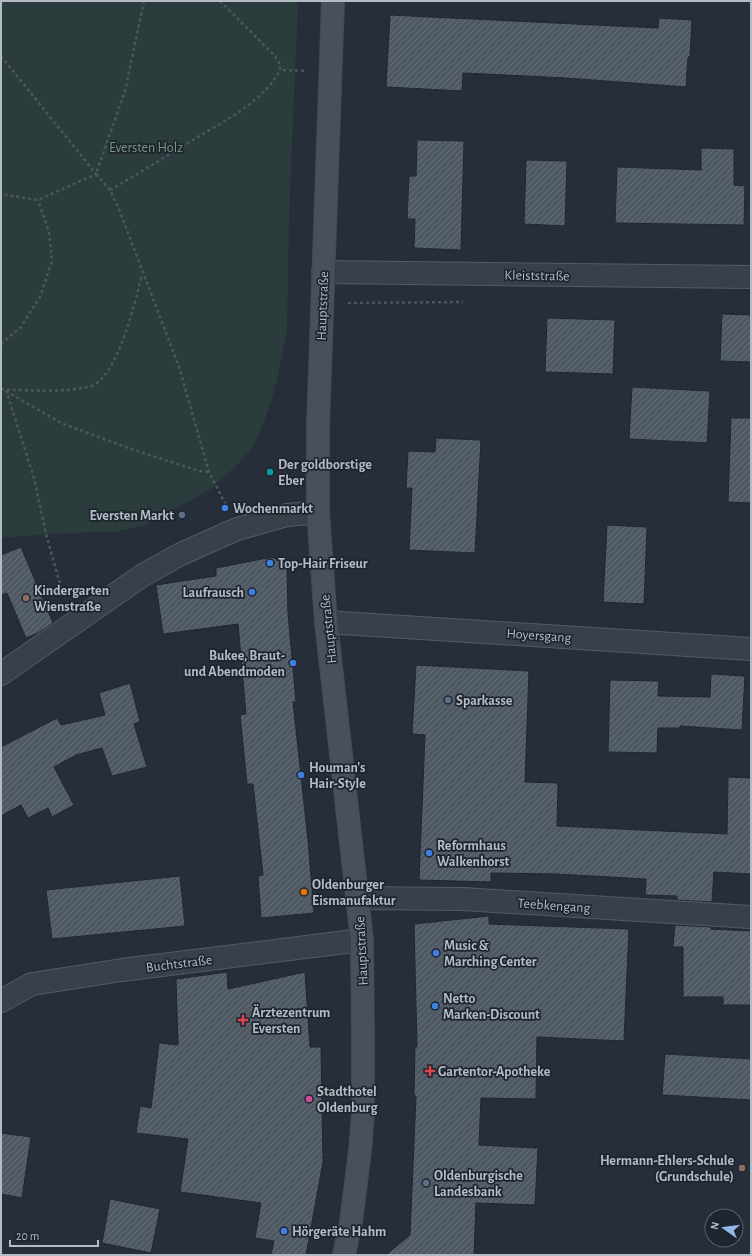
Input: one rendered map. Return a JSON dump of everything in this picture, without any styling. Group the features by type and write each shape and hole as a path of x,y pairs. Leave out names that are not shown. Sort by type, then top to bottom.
{"street":[{"name":"Hauptstraße","path":"333,1 317,456 318,512 326,622 362,940 363,1114 355,1191 344,1255"},
{"name":"Kleiststraße","path":"323,272 751,277"},
{"path":"1,674 72,623 143,575 181,554 237,529 288,515 318,512"},
{"name":"Hoyersgang","path":"326,622 751,649"},
{"name":"Teebkengang","path":"358,898 463,899 751,917"},
{"name":"Buchtstraße","path":"1,1001 32,984 122,970 362,940"}],"path":[{"path":"1,194 38,200 96,174 125,91 144,1"},
{"path":"110,190 240,110 265,90 275,79 280,70 279,62 274,55 220,1"},
{"path":"1,56 110,190 122,216 179,367 209,472 237,529"},
{"path":"280,70 330,73"},
{"path":"1,344 21,327 25,321 40,296 52,261 50,232 38,200"},
{"path":"1,389 76,389 92,385 102,378 119,350 143,274"},
{"path":"6,390 61,423 199,472 209,472"},
{"path":"6,390 34,478 46,534 72,623"}],"green space":[{"name":"Eversten Holz","path":"1,1 298,1 289,217 287,330 271,402 258,437 251,450 234,468 209,490 146,525 114,532 65,533 1,538"}],"building":[{"path":"390,15 658,28 659,18 692,20 690,57 688,57 686,87 566,78 463,73 462,91 386,87"},
{"path":"417,140 464,141 461,250 414,248 415,219 407,219 409,176 416,176"},
{"path":"701,148 734,149 734,185 745,186 744,225 615,223 617,167 701,170"},
{"path":"526,160 567,161 565,226 524,224"},
{"path":"722,314 751,315 751,362 720,361"},
{"path":"547,318 615,320 613,374 545,372"},
{"path":"632,387 710,391 707,443 629,439"},
{"path":"731,418 751,418 751,503 728,502"},
{"path":"436,438 481,440 475,553 409,550 412,488 406,488 408,451 435,452"},
{"path":"607,525 647,527 644,604 603,602"},
{"path":"21,547 53,623 38,633 26,638 7,593 1,595 1,555"},
{"path":"272,557 284,563 287,570 288,613 296,702 293,702 308,840 314,913 261,918 258,876 263,875 253,784 247,784 240,715 246,714 238,624 163,634 156,585 216,576 216,568"},
{"path":"416,665 529,671 525,782 558,783 557,826 727,834 728,777 751,778 751,874 714,872 712,902 677,900 677,896 645,895 646,879 556,874 491,873 491,882 419,880 425,735 412,734"},
{"path":"711,674 745,676 742,730 680,726 680,728 658,728 657,753 608,752 610,680 659,681 658,696 710,697"},
{"path":"130,683 140,721 134,724 147,767 112,776 102,748 76,755 54,767 74,805 52,817 48,808 28,818 21,805 1,816 1,747 57,718 61,725 105,715 99,693"},
{"path":"180,876 185,926 52,939 46,890"},
{"path":"489,916 489,924 629,929 624,1041 537,1037 536,1099 481,1098 479,1145 538,1148 535,1205 476,1203 474,1255 386,1255 410,1235 416,1096 414,1096 415,1047 417,1047 414,924"},
{"path":"675,925 751,931 751,1005 723,1005 723,997 683,997 683,947 673,947"},
{"path":"227,972 228,989 305,972 310,1047 321,1047 323,1162 306,1255 271,1255 274,1241 255,1238 261,1203 180,1192 188,1139 136,1133 140,1106 151,1108 159,1043 178,1045 176,979"},
{"path":"665,1054 751,1059 751,1100 662,1095"},
{"path":"1,1133 31,1137 22,1198 1,1194"},
{"path":"110,1199 160,1209 151,1253 102,1243"}],"place":[{"name":"Der goldborstige Eber","path":"270,472"},
{"name":"Wochenmarkt","path":"225,508"},
{"name":"Eversten Markt","path":"182,515"},
{"name":"Top-Hair Friseur","path":"270,563"},
{"name":"Laufrausch","path":"252,592"},
{"name":"Kindergarten Wienstraße","path":"26,598"},
{"name":"Bukee, Braut- und Abendmoden","path":"293,663"},
{"name":"Sparkasse","path":"448,700"},
{"name":"Houman's Hair-Style","path":"301,775"},
{"name":"Reformhaus Walkenhorst","path":"429,853"},
{"name":"Oldenburger Eismanufaktur","path":"304,892"},
{"name":"Music & Marching Center","path":"436,953"},
{"name":"Netto Marken-Discount","path":"435,1006"},
{"name":"Ärztezentrum Eversten","path":"243,1020"},
{"name":"Gartentor-Apotheke","path":"430,1071"},
{"name":"Stadthotel Oldenburg","path":"309,1099"},
{"name":"Hermann-Ehlers-Schule (Grundschule)","path":"742,1168"},
{"name":"Oldenburgische Landesbank","path":"426,1183"},
{"name":"Hörgeräte Hahm","path":"284,1231"}]}
